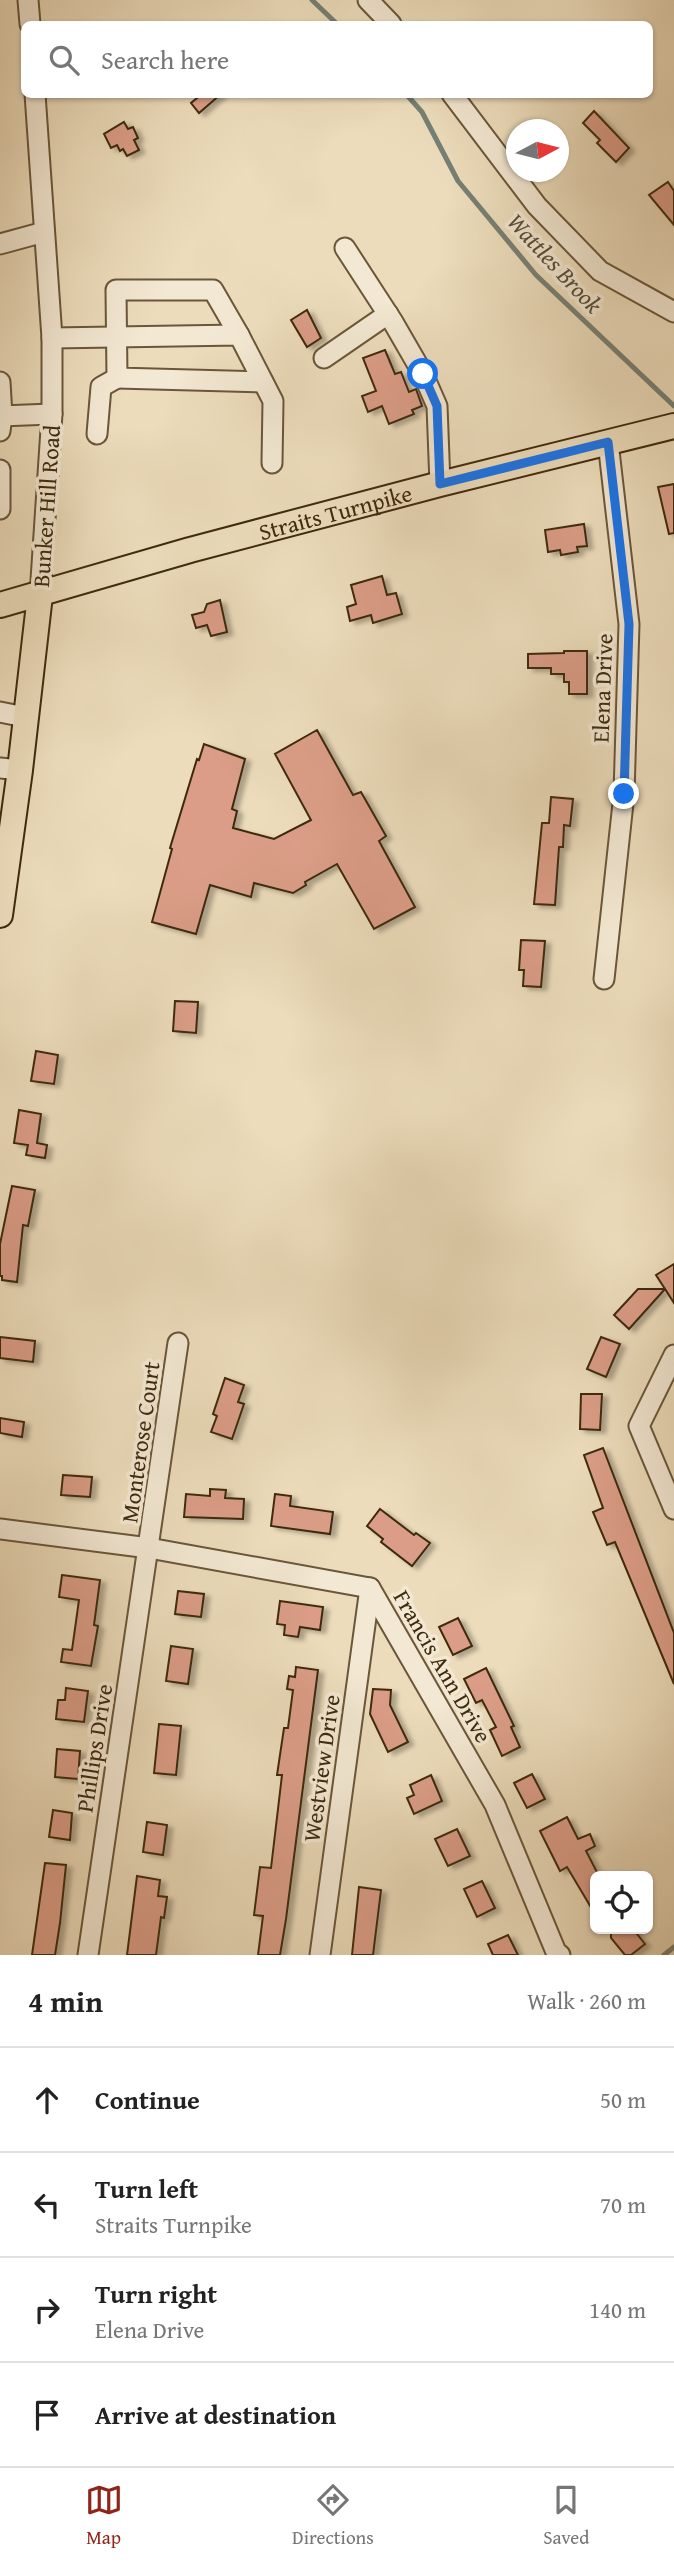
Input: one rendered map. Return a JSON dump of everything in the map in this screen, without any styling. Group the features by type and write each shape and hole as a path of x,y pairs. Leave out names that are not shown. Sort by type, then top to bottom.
{"main road":[{"name":"Straits Turnpike","path":"0,605 107,573 440,484 665,429"},
{"name":"Bunker Hill Road","path":"0,915 10,769 25,717 40,595"}],"street":[{"path":"28,0 30,21"},
{"path":"368,0 388,21"},
{"name":"Bunker Hill Road","path":"34,98 52,338 52,414 40,595"},
{"path":"455,98 537,206 600,271 674,312"},
{"path":"0,244 44,232"},
{"path":"345,248 423,374 437,406 440,484"},
{"path":"117,378 116,290 213,290 273,401 272,463"},
{"path":"324,358 388,314"},
{"path":"52,338 239,335"},
{"path":"97,434 101,387 117,378 263,382"},
{"path":"0,382 1,421 52,414"},
{"name":"Elena Drive","path":"604,979 624,794 629,624 608,442"},
{"path":"0,470 0,509"},
{"path":"0,712 25,717"},
{"name":"Monterose Court","path":"149,1548 178,1343"},
{"path":"674,1355 639,1426 674,1509"},
{"name":"Francis Ann Drive","path":"0,1530 149,1548 370,1587 495,1805 556,1952 560,1955"},
{"name":"Phillips Drive","path":"88,1955 149,1548"},
{"name":"Westview Drive","path":"320,1955 370,1587"}],"building":[{"path":"197,98 216,98 199,113 191,103"},
{"path":"594,111 629,148 616,162 597,143 600,140 583,123"},
{"path":"124,122 128,129 133,127 138,138 134,140 139,150 127,156 117,145 111,148 104,134"},
{"path":"668,182 674,191 674,225 649,195"},
{"path":"307,310 321,338 307,347 291,320"},
{"path":"385,350 395,374 401,372 409,392 416,389 422,406 412,410 414,414 389,424 382,406 368,412 362,396 376,391 363,358"},
{"path":"674,484 674,533 669,534 658,487"},
{"path":"584,524 587,546 577,547 578,552 561,555 560,550 548,552 545,530"},
{"path":"382,576 387,595 396,593 402,614 373,623 371,615 350,621 347,607 356,604 351,585"},
{"path":"220,600 227,632 211,636 207,625 196,628 192,615 204,612 207,604"},
{"path":"587,651 587,694 569,694 569,682 564,682 564,674 551,674 551,668 528,668 528,654"},
{"path":"317,730 353,795 361,792 386,836 379,841 415,907 374,929 337,864 305,882 306,885 293,893 254,883 251,897 210,885 196,934 152,922 172,849 170,848 204,744 245,759 232,809 237,811 233,828 274,839 311,820 275,754"},
{"path":"551,797 573,799 570,826 564,825 563,847 559,847 555,905 534,904 542,823 549,823"},
{"path":"521,940 545,941 541,987 523,986 524,970 519,970"},
{"path":"175,1001 198,1002 196,1033 173,1031"},
{"path":"36,1051 58,1055 54,1084 31,1081"},
{"path":"19,1110 41,1114 37,1143 47,1145 45,1158 26,1155 28,1145 14,1143"},
{"path":"12,1186 35,1190 28,1226 23,1225 17,1282 2,1280 0,1276 0,1244"},
{"path":"674,1264 674,1303 656,1275"},
{"path":"638,1289 665,1289 629,1329 614,1315"},
{"path":"0,1337 35,1341 33,1362 0,1358"},
{"path":"601,1337 620,1344 606,1377 587,1369"},
{"path":"225,1378 244,1385 238,1402 244,1404 232,1439 211,1432 217,1416 213,1414"},
{"path":"581,1394 602,1394 600,1430 580,1429"},
{"path":"0,1418 24,1422 22,1437 0,1433"},
{"path":"603,1448 674,1633 674,1684 615,1542 607,1545 593,1512 603,1508 584,1455"},
{"path":"63,1475 92,1477 90,1497 61,1495"},
{"path":"210,1489 226,1490 225,1498 244,1499 243,1519 184,1517 186,1494 210,1496"},
{"path":"275,1494 291,1496 290,1506 333,1512 330,1534 271,1526"},
{"path":"380,1509 414,1535 416,1533 430,1543 412,1566 381,1542 383,1539 367,1526"},
{"path":"62,1575 100,1580 94,1625 98,1626 91,1666 61,1662 63,1649 72,1650 79,1600 59,1597"},
{"path":"178,1591 204,1594 201,1617 175,1614"},
{"path":"280,1601 323,1607 320,1630 300,1627 298,1637 284,1635 285,1625 277,1624"},
{"path":"458,1618 472,1646 453,1655 439,1627"},
{"path":"171,1646 193,1649 188,1684 166,1681"},
{"path":"296,1667 318,1670 286,1919 280,1955 258,1955 263,1916 254,1915 260,1867 271,1868 282,1775 277,1775 284,1728 288,1728 293,1690 287,1689 289,1676 295,1677"},
{"path":"486,1668 514,1726 511,1727 520,1747 502,1756 490,1730 496,1727 482,1700 476,1703 464,1679"},
{"path":"66,1688 88,1691 84,1722 56,1719 58,1700 65,1700"},
{"path":"373,1689 391,1690 390,1705 408,1742 388,1752 370,1714"},
{"path":"159,1724 181,1726 176,1775 154,1773"},
{"path":"57,1749 80,1751 78,1779 55,1777"},
{"path":"532,1774 545,1799 527,1808 514,1783"},
{"path":"431,1775 442,1801 414,1814 407,1798 414,1795 410,1785"},
{"path":"53,1810 72,1813 70,1840 49,1837"},
{"path":"567,1817 578,1839 590,1834 595,1846 586,1851 596,1871 590,1871 590,1906 567,1867 560,1871 540,1831"},
{"path":"147,1822 167,1825 163,1855 143,1852"},
{"path":"457,1829 470,1856 448,1866 435,1839"},
{"path":"45,1863 66,1865 60,1923 55,1955 32,1955"},
{"path":"137,1876 160,1880 158,1896 167,1897 164,1918 161,1917 156,1955 127,1955"},
{"path":"482,1881 495,1908 477,1917 464,1889"},
{"path":"359,1887 381,1890 373,1955 352,1955"},
{"path":"611,1934 637,1934 645,1944 631,1955 625,1955 611,1938"},
{"path":"508,1935 518,1955 493,1955 488,1944"}],"waterway":[{"name":"Wattles Brook","path":"312,0 334,21"},
{"name":"Wattles Brook","path":"410,98 422,112 458,181 536,275 674,406"},
{"path":"664,1955 674,1947"}],"route":[{"path":"423,374 437,406 440,484 608,442 629,624 624,794"}]}
